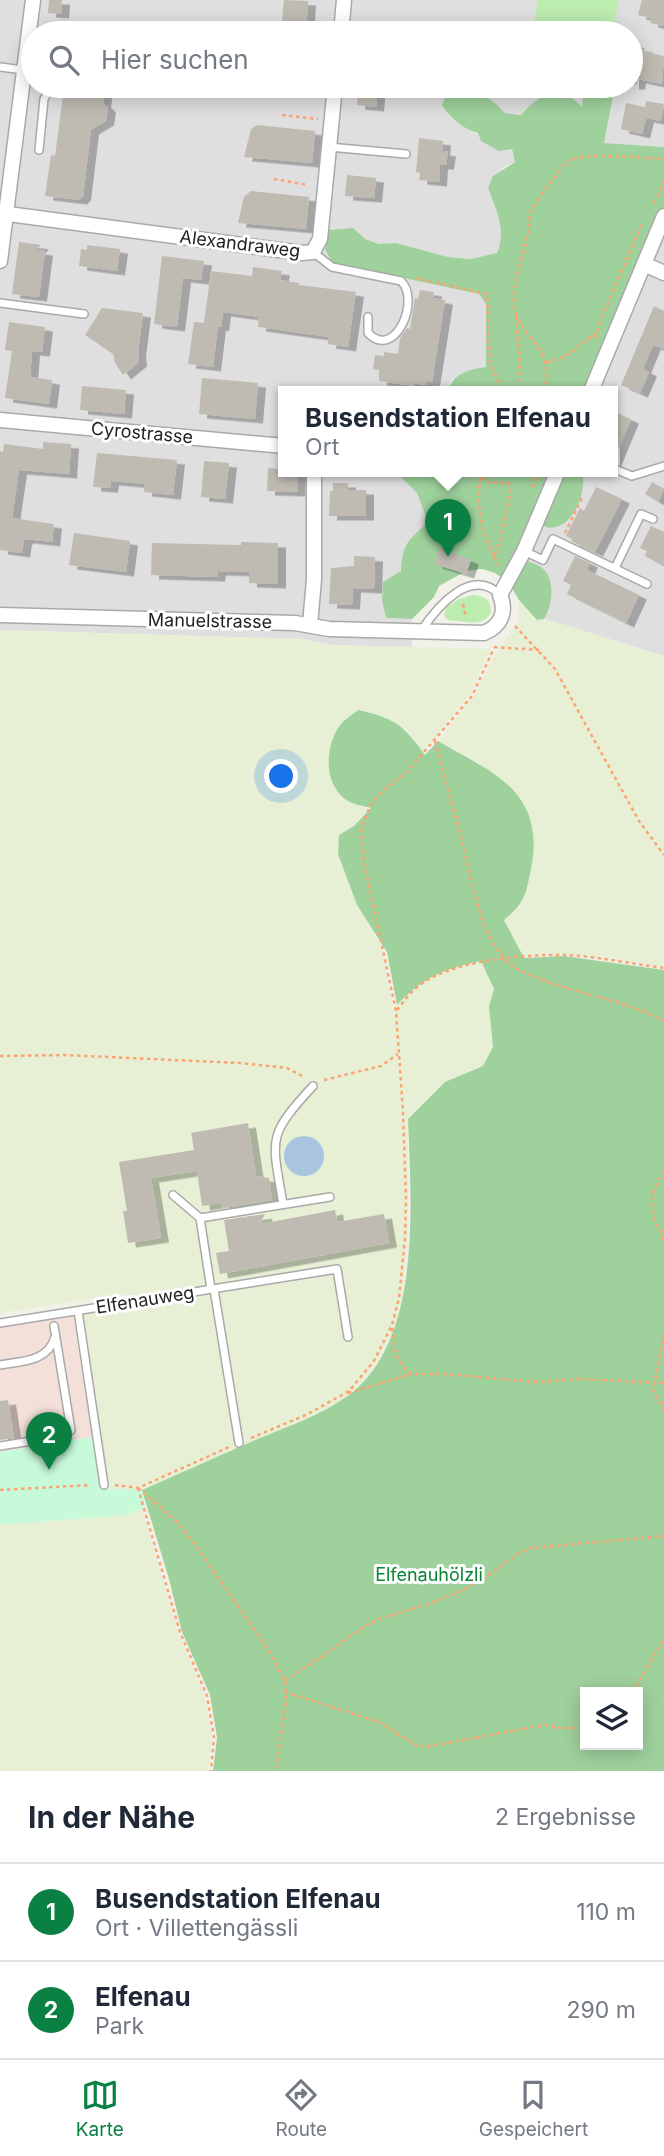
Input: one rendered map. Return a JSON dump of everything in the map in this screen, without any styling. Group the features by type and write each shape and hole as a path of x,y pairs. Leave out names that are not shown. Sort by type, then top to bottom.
{"street":[{"path":"32,21 33,0"},
{"path":"342,21 344,0"},
{"path":"0,261 3,213 21,96"},
{"name":"Alexandraweg","path":"3,213 302,253 313,252 320,239 334,98"},
{"path":"593,386 664,216"},
{"path":"643,264 664,273"},
{"name":"Cyrostrasse","path":"0,420 278,445"},
{"path":"310,625 314,565 314,477"},
{"path":"492,629 503,614 500,595 524,551 555,477"},
{"name":"Manuelstrasse","path":"0,615 295,623 330,629 468,634 480,634 492,629"}],"lane":[{"path":"0,67 21,70"},
{"path":"38,150 45,98"},
{"path":"329,147 406,154"},
{"path":"313,252 332,267 401,281 407,287 409,296 400,330 391,338 382,341 373,338 368,333 368,317"},
{"path":"0,303 84,314"},
{"path":"618,470 632,476 664,466"},
{"path":"615,568 641,514 653,519"},
{"path":"524,551 543,560 553,539 647,584"},
{"path":"420,631 440,606 470,586 480,584 500,595"},
{"path":"283,1204 275,1156 275,1136 287,1115 313,1086"},
{"path":"173,1195 200,1218 330,1197"},
{"name":"Elfenauweg","path":"0,1323 213,1289 200,1218"},
{"path":"239,1443 213,1289 337,1269 348,1337"},
{"path":"78,1311 104,1485"},
{"path":"0,1364 42,1356 54,1341 53,1315"},
{"path":"0,1446 63,1436 71,1430 54,1326"}],"path":[{"path":"282,115 332,121"},
{"path":"518,386 520,363 516,282 530,228 530,214 558,171 568,161 578,158 664,159"},
{"path":"274,179 295,184 326,186"},
{"path":"401,281 418,278 487,294 490,363 500,386"},
{"path":"516,313 537,343 545,363 545,386"},
{"path":"545,363 567,355 596,333"},
{"path":"480,477 477,506 485,538 500,569"},
{"path":"481,477 490,484 508,483 511,490 494,556"},
{"path":"561,542 583,496"},
{"path":"460,591 468,634"},
{"path":"503,614 555,669 639,821 664,855"},
{"path":"0,1056 64,1055 277,1066 299,1073 313,1086 334,1077 381,1066 398,1054 396,1011 364,862 361,829 370,806 383,790 405,774 472,696 494,648 492,629"},
{"path":"494,648 539,650"},
{"path":"435,740 479,911 503,958 517,969 544,980 621,1003 664,1021"},
{"path":"396,1011 416,988 432,978 461,967 503,958 564,955 664,968"},
{"path":"664,1171 653,1189 651,1210 664,1241"},
{"path":"392,1325 396,1356 412,1374"},
{"path":"664,1334 653,1382 653,1391 664,1410"},
{"path":"341,1396 412,1374 536,1381 580,1379 664,1383"},
{"path":"0,1490 104,1485 138,1488 174,1519 195,1544 266,1646 285,1681 285,1713 276,1771"},
{"path":"138,1488 180,1632 207,1696 214,1737 211,1771"},
{"path":"285,1681 369,1624 463,1590 482,1580 521,1551 664,1536"},
{"path":"635,1687 664,1639"},
{"path":"285,1692 379,1722 416,1745 425,1747 545,1725 580,1728"}],"shaded area":[{"path":"0,0 664,0 664,147 604,143 613,98 643,98 643,21 21,21 21,98 447,98 442,107 452,119 469,130 512,149 515,162 503,167 488,188 501,224 502,242 497,253 470,259 448,257 396,243 379,244 365,239 326,244 325,250 333,263 479,294 486,304 486,368 478,368 451,380 449,386 278,386 278,477 401,477 417,493 428,522 410,539 386,618 412,619 412,647 332,645 301,639 0,630"},
{"path":"488,98 583,98 582,107 526,108 521,115 505,113"},
{"path":"664,237 664,656 544,619 549,611 523,560 539,523 584,477 618,477 618,386 601,386"},
{"path":"72,1308 92,1437 0,1452 0,1320"}],"green space":[{"path":"538,0 618,0 615,21 534,21"},
{"path":"445,98 488,98 505,113 521,115 530,105 542,98 572,98 582,107 583,98 613,98 604,143 664,147 664,208 591,386 450,386 462,373 486,367 486,304 479,294 333,263 325,250 328,230 353,228 365,239 379,244 396,243 448,257 470,259 497,253 501,228 488,188 493,176 515,162 512,149 499,151 481,141 478,133 458,123 442,106"},
{"path":"401,477 583,477 581,496 569,519 555,527 547,527 534,521 519,559 541,567 549,578 552,592 544,619 537,620 519,600 508,582 495,573 482,569 466,571 439,586 434,597 412,619 386,618 382,600 383,582 401,571 405,548 428,522 417,493"},
{"path":"472,595 488,601 491,612 488,617 472,622 448,620 444,616 446,607"},
{"path":"519,600 537,620 553,621 664,656 664,967 564,954 522,955 504,919 519,908 533,861 533,829 520,797 475,760 438,741 473,697 494,656 519,621"},
{"path":"0,630 301,639 332,645 491,649 470,695 423,752 408,731 384,716 350,802 368,806 365,815 339,835 357,905 380,943 393,1009 414,986 460,965 482,961 494,989 489,1006 493,1047 483,1066 445,1082 408,1119 408,1238 404,1285 395,1326 384,1351 369,1374 351,1393 310,1417 138,1491 101,1489 72,1308 127,1299 126,1293 0,1313","holes":["300,1137 310,1137 323,1150 322,1165 305,1177"]},
{"name":"Elfenauhölzli","path":"358,710 389,720 411,736 425,755 438,741 496,775 523,803 531,821 534,842 531,869 524,897 504,920 524,958 564,956 664,970 664,1771 213,1771 217,1737 210,1695 182,1632 142,1490 326,1409 349,1395 373,1370 390,1340 401,1305 407,1267 410,1228 408,1119 445,1082 483,1066 493,1047 489,1006 494,989 481,961 456,967 425,981 397,1005 387,952 357,905 338,854 339,835 354,826 371,808 352,803 341,796 331,778 330,747 344,721"},
{"path":"92,1437 101,1489 142,1490 146,1507 126,1515 0,1525 0,1452"},
{"path":"142,1509 178,1632 205,1697 212,1736 209,1771 0,1771 0,1525 126,1515"}],"water":[{"path":"304,1136 312,1137 318,1142 323,1148 323,1164 318,1170 312,1175 304,1176 296,1175 290,1170 285,1164 284,1156 285,1148 290,1142 296,1137"}],"building":[{"path":"49,0 62,0 61,14 48,13"},
{"path":"284,0 308,1 307,21 282,21"},
{"path":"642,0 664,0 664,26 650,23 651,18 638,15"},
{"path":"643,48 644,52 664,56 662,84 643,80"},
{"path":"63,98 104,98 103,103 108,108 106,121 91,130 83,196 79,200 45,196 51,155 55,156"},
{"path":"358,98 377,98 376,107 357,105"},
{"path":"646,101 664,104 661,121 646,118 642,134 621,129 626,103 645,107"},
{"path":"257,125 315,131 312,163 244,157 251,129"},
{"path":"419,138 443,141 442,151 448,152 446,165 440,165 439,182 419,180 420,173 416,172"},
{"path":"347,175 376,178 374,198 345,196"},
{"path":"251,191 309,197 306,229 238,223 244,197"},
{"path":"19,242 41,245 36,250 45,251 39,297 12,294"},
{"path":"87,245 120,249 117,271 79,266 81,249 87,250"},
{"path":"162,256 204,261 201,280 183,278 177,327 154,324"},
{"path":"253,267 282,271 280,280 299,285 356,292 348,347 328,344 329,337 258,327 259,317 223,312 221,327 218,326 213,367 188,364 194,322 204,323 211,271 252,276"},
{"path":"420,290 434,292 433,298 445,300 432,382 426,382 426,385 414,383 414,386 379,381 379,370 373,369 375,355 384,356 384,352 398,354 400,338 407,328 410,329 415,298 418,299"},
{"path":"654,306 664,311 664,349 653,345 643,369 649,372 640,393 621,385"},
{"path":"102,308 143,313 139,362 123,375 113,354 85,335"},
{"path":"9,322 45,327 42,352 32,351 30,377 52,380 49,404 5,398 12,351 5,350"},
{"path":"202,378 258,383 255,419 199,414"},
{"path":"82,386 126,390 124,414 80,410"},
{"path":"618,414 631,419 618,450"},
{"path":"43,442 71,444 69,474 19,470 12,518 54,524 52,542 27,539 24,540 22,553 0,550 0,451 3,452 4,444 43,449"},
{"path":"97,453 177,460 173,495 144,492 145,484 111,481 110,488 93,487"},
{"path":"204,461 229,463 225,499 201,497"},
{"path":"268,468 278,469 278,477 298,477 297,492 267,491"},
{"path":"652,482 664,489 658,502 645,494"},
{"path":"333,483 348,483 348,490 366,490 366,516 329,516"},
{"path":"596,487 622,499 595,552 566,536 580,508 584,511"},
{"path":"651,526 664,532 664,566 645,556 647,551 640,548"},
{"path":"74,533 130,541 126,572 69,565"},
{"path":"241,542 278,543 278,584 249,583 249,572 218,571 217,577 151,575 152,543 241,545"},
{"path":"440,547 471,560 466,574 434,564"},
{"path":"354,556 375,557 374,589 353,588 352,605 329,604 331,568 354,566"},
{"path":"575,556 590,563 587,570 639,595 626,623 567,594 571,585 563,581"},
{"path":"248,1123 256,1176 269,1178 272,1200 222,1208 221,1203 202,1206 197,1171 151,1178 161,1238 128,1243 123,1211 127,1211 119,1162 194,1150 191,1133"},
{"path":"335,1210 337,1222 384,1214 389,1243 220,1274 216,1253 229,1251 224,1220 265,1214 260,1224"},
{"path":"8,1400 14,1438 0,1440 0,1401"}],"place":[{"name":"Busendstation Elfenau","path":"448,557"},
{"name":"Elfenau","path":"49,1470"}]}
